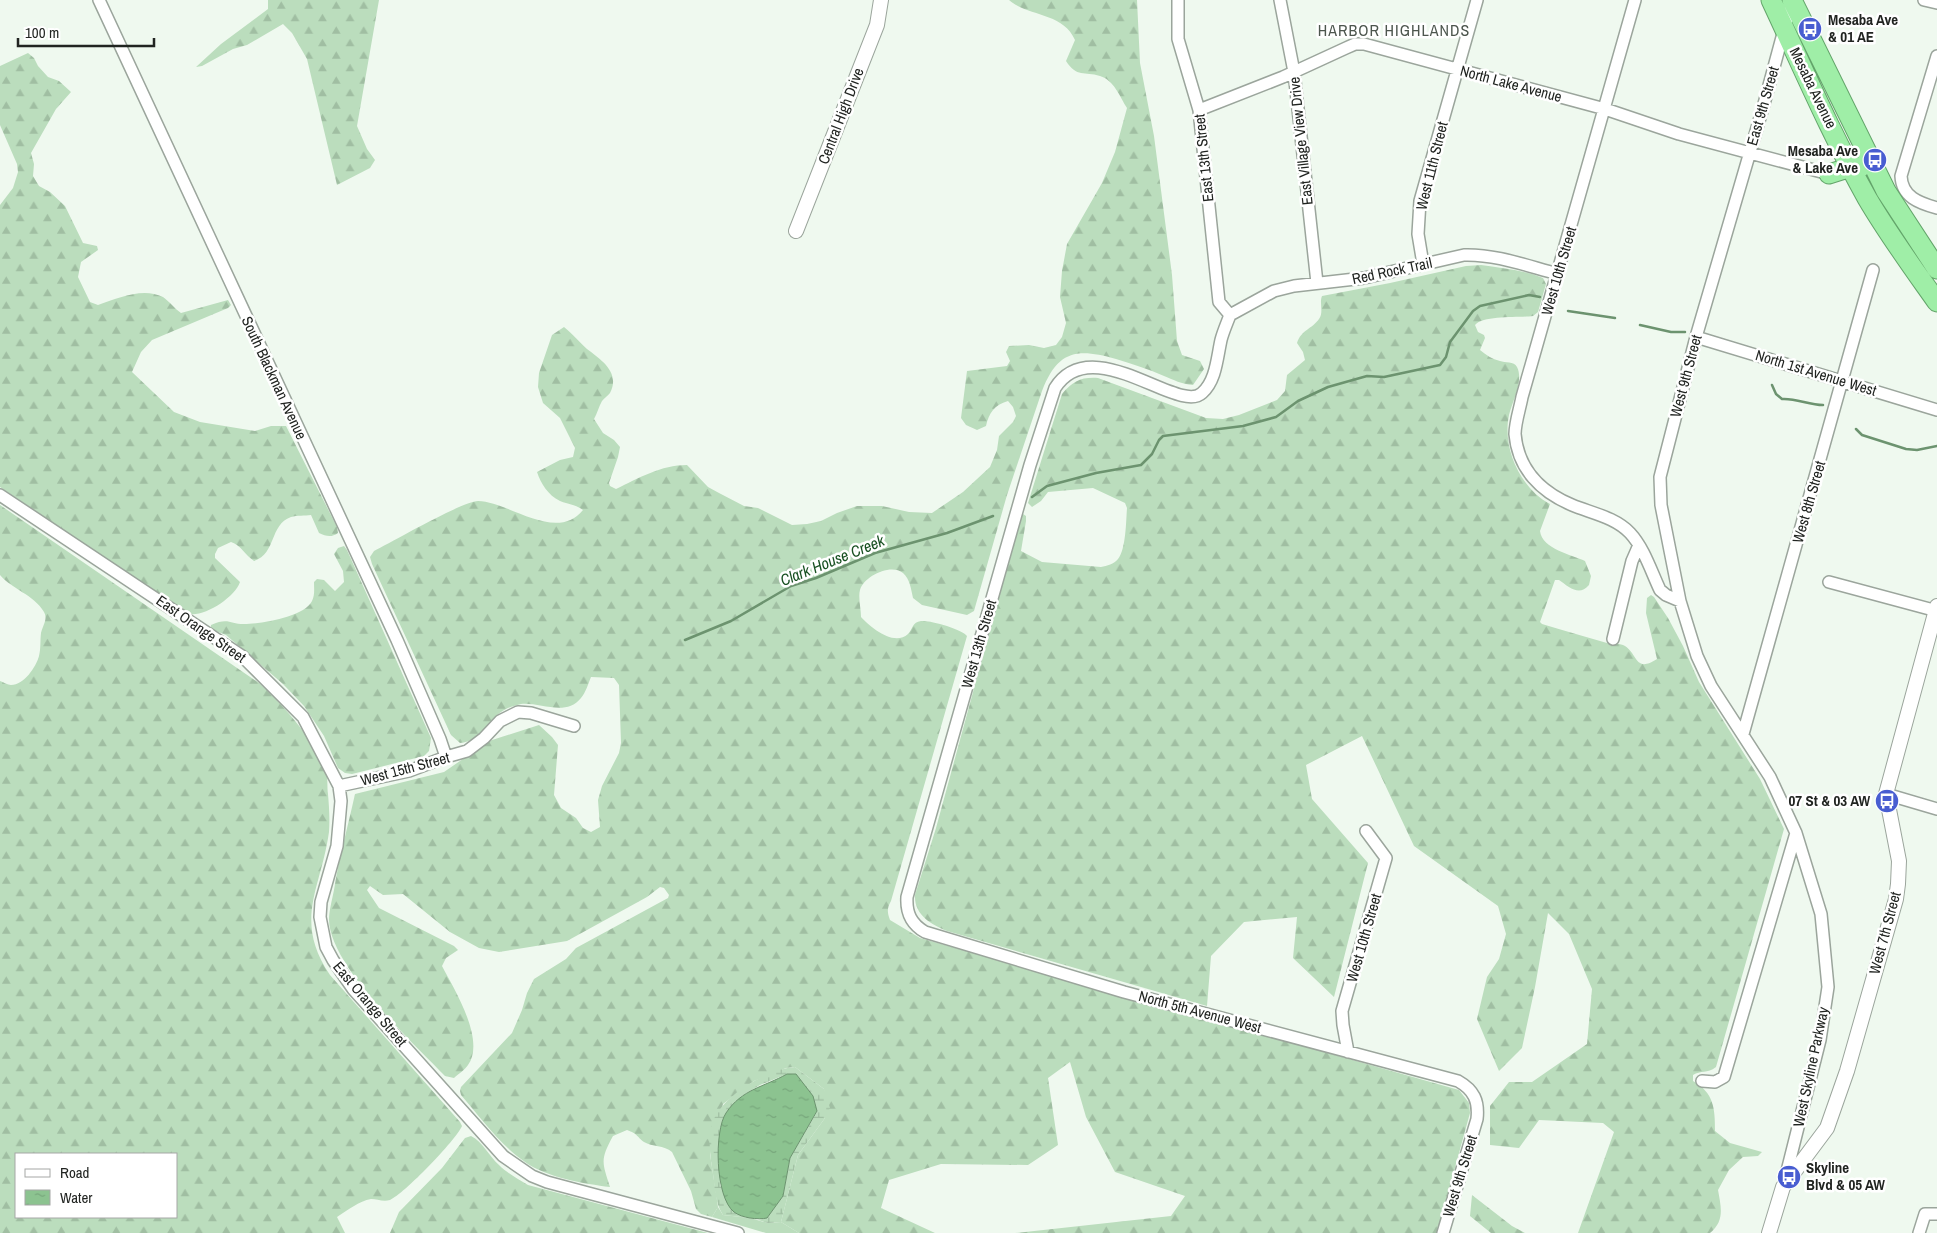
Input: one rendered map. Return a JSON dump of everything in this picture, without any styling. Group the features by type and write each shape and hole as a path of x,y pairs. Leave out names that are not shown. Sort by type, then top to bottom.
{"highway":[{"name":"Mesaba Avenue","path":"1770,0 1851,168 1867,197 1893,239 1937,302"},
{"name":"Mesaba Avenue","path":"1792,0 1876,172 1896,209 1937,269"},
{"path":"1829,174 1851,168 1865,168 1876,172"},
{"path":"1829,174 1852,185 1867,197"}],"street":[{"name":"South Blackman Avenue","path":"99,0 397,640 446,757"},
{"name":"Central High Drive","path":"796,231 877,25 881,0"},
{"name":"East 13th Street","path":"1178,0 1178,39 1200,110 1219,302 1230,315"},
{"name":"East Village View Drive","path":"1280,0 1294,72 1317,283"},
{"name":"West 11th Street","path":"1423,264 1418,234 1420,201 1477,0"},
{"name":"West 10th Street","path":"1635,0 1522,397 1515,433 1521,459 1531,476 1544,490 1573,505 1615,522 1629,532 1639,545"},
{"name":"East 9th Street","path":"1749,154 1792,0"},
{"path":"1924,0 1937,3"},
{"name":"North Lake Avenue","path":"1200,110 1294,72 1355,44 1364,44 1605,109 1679,134 1829,174"},
{"path":"1937,56 1901,176 1903,186 1910,197 1937,208"},
{"name":"West 9th Street","path":"1680,601 1661,505 1660,477 1696,337 1749,154"},
{"name":"Red Rock Trail","path":"1230,315 1274,291 1294,286 1364,278 1464,255 1480,254 1558,274"},
{"name":"West 8th Street","path":"1743,734 1874,270"},
{"name":"West 13th Street","path":"908,913 907,897 1030,465 1051,398 1061,378 1075,370 1097,367 1179,394 1195,397 1201,395 1211,382 1230,315"},
{"name":"North 1st Avenue West","path":"1696,337 1937,410"},
{"name":"East Orange Street","path":"0,495 242,656 303,717 339,786 341,810 337,846 321,902 320,917 326,947 353,989 494,1147 516,1167 547,1182 738,1233"},
{"path":"1639,545 1660,590 1680,601"},
{"path":"1613,639 1632,561 1639,545"},
{"path":"1829,582 1937,609"},
{"name":"West Skyline Parkway","path":"1680,601 1696,656 1711,686 1770,777 1796,833 1821,914 1828,987 1820,1040 1783,1187 1769,1233"},
{"name":"West 7th Street","path":"1783,1187 1827,1128 1847,1071 1896,899 1899,861 1886,794 1937,609"},
{"name":"West 15th Street","path":"339,786 409,771 467,751 484,738 500,721 518,712 531,713 574,726"},
{"path":"1886,794 1937,809"},
{"name":"West 10th Street","path":"1348,1052 1342,1011 1386,858 1366,831"},
{"path":"1702,1081 1714,1082 1724,1077 1796,833"},
{"name":"North 5th Avenue West","path":"908,913 913,924 925,932 1124,992 1458,1081 1466,1085 1476,1097 1478,1105 1477,1119"},
{"name":"West 9th Street","path":"1443,1233 1477,1119"},
{"path":"1919,1233 1924,1214 1937,1214"}],"green space":[{"path":"268,0 379,0 357,126 367,149 375,160 370,168 337,185 307,59 292,33 283,24 247,45 233,49 202,66 196,67 221,44 268,9"},
{"path":"1009,0 1137,0 1140,63 1154,136 1172,275 1177,341 1182,355 1200,361 1204,369 1193,385 1181,383 1140,367 1102,356 1080,353 1062,360 1048,377 1042,391 1007,495 974,611 967,615 922,605 913,598 907,578 898,570 892,569 878,572 867,580 860,590 861,617 870,626 889,637 896,638 908,634 916,623 921,621 938,623 953,628 967,636 889,906 890,920 920,938 1459,1090 1469,1103 1470,1113 1437,1233 1015,1233 1171,1216 1185,1196 1115,1172 1086,1117 1070,1062 1048,1078 1058,1145 1028,1165 941,1164 889,1180 881,1208 935,1233 799,1233 781,1222 798,1155 825,1118 824,1089 795,1067 786,1068 754,1081 723,1104 710,1154 718,1207 712,1217 701,1214 696,1209 691,1191 672,1152 665,1148 647,1144 627,1130 613,1136 604,1156 604,1166 610,1187 554,1176 533,1167 507,1148 461,1095 461,1087 512,1033 534,979 566,959 576,948 668,898 669,895 664,888 660,887 647,897 567,941 499,952 479,948 450,932 403,894 383,895 370,886 367,890 379,908 454,946 458,950 446,958 442,966 460,1001 471,1029 473,1055 468,1065 454,1078 445,1076 375,1003 343,959 333,939 329,920 330,909 355,794 444,772 489,741 539,725 558,745 554,795 561,808 576,818 583,828 591,832 600,827 598,800 602,786 619,753 621,743 619,685 614,678 591,677 586,691 581,698 575,704 568,707 560,708 521,704 508,708 500,713 474,738 460,743 451,735 370,557 374,551 427,523 478,501 504,507 546,522 560,523 572,519 583,510 552,496 543,485 537,472 560,460 573,457 575,448 560,418 543,403 538,387 539,373 552,335 564,327 603,362 611,372 613,385 610,393 602,401 594,419 603,433 614,440 620,447 609,483 610,486 616,489 659,470 687,465 708,487 744,506 758,508 792,525 821,521 857,506 882,506 909,512 932,513 963,492 990,467 997,450 999,436 1013,422 1016,416 1013,407 1008,401 993,410 986,426 977,430 966,425 961,418 967,371 1007,366 1010,361 1006,352 1009,346 1029,345 1044,348 1056,345 1062,337 1066,323 1060,297 1067,244 1102,183 1115,152 1127,108 1109,81 1100,76 1077,72 1066,61 1075,40 1062,24"},
{"path":"28,53 48,77 59,81 71,92 56,109 31,153 34,164 33,176 39,186 50,192 65,206 83,243 97,246 98,250 81,262 78,277 90,302 98,305 130,295 147,293 163,297 181,313 228,300 231,305 228,308 152,340 141,352 132,372 174,412 200,422 255,431 271,426 286,426 337,527 338,533 333,536 326,536 319,533 311,515 291,517 279,526 266,552 254,561 238,545 231,542 218,548 215,558 240,582 226,600 203,612 189,614 0,487 0,205 13,188 18,172 17,164 0,125 0,66"},
{"path":"1481,265 1535,275 1543,278 1546,284 1538,312 1533,316 1494,318 1475,325 1478,332 1484,335 1485,338 1480,350 1494,359 1514,364 1519,373 1517,391 1509,415 1508,441 1522,478 1539,497 1550,504 1540,531 1542,537 1552,547 1585,561 1591,576 1589,585 1585,589 1578,591 1559,580 1555,580 1540,622 1607,643 1623,645 1628,648 1640,663 1650,663 1657,659 1646,613 1647,598 1651,595 1654,597 1683,646 1699,682 1760,779 1784,829 1716,1067 1693,1075 1693,1081 1705,1091 1712,1102 1715,1115 1715,1131 1730,1143 1762,1152 1758,1156 1743,1157 1729,1170 1718,1190 1721,1208 1720,1219 1710,1233 1578,1233 1614,1132 1603,1123 1539,1120 1519,1148 1490,1145 1490,1106 1509,1082 1532,1082 1587,1044 1592,989 1569,934 1548,913 1522,1048 1499,1071 1477,1019 1487,977 1499,959 1506,934 1498,906 1414,846 1362,736 1306,765 1312,799 1368,863 1334,997 1293,958 1297,917 1244,922 1211,956 1207,1006 947,931 925,918 920,913 915,902 915,895 936,828 1021,516 1023,514 1026,516 1026,521 1021,551 1042,562 1101,567 1116,561 1123,549 1127,508 1125,503 1093,488 1048,492 1041,501 1032,507 1028,503 1062,394 1078,381 1087,378 1098,378 1206,418 1223,419 1239,415 1277,400 1285,391 1287,375 1305,360 1303,352 1297,343 1301,335 1319,319 1322,296 1466,266"},
{"path":"0,505 259,683 297,724 315,748 326,771 329,822 329,832 316,888 311,921 313,937 319,955 330,975 462,1126 440,1154 397,1196 387,1201 367,1200 337,1217 345,1233 0,1233 0,681 10,685 16,684 25,679 32,670 39,656 41,633 46,617 44,612 29,596 0,575"},
{"path":"344,546 431,738 429,751 424,756 352,774 345,773 338,768 324,736 304,706 283,684 226,635 211,629 211,625 221,621 239,624 261,623 281,619 300,611 312,601 314,582 317,579 324,580 335,591 344,582 343,571 334,554 338,548"},
{"path":"795,1067 824,1089 830,1108 798,1155 781,1222 768,1223 758,1220 767,1218 783,1196 790,1158 817,1112 787,1074 760,1085 742,1096 720,1132 720,1185 734,1212 750,1218 723,1215 718,1206 710,1149 712,1124 725,1104 746,1086 771,1073"},
{"path":"471,1136 479,1142 502,1168 528,1185 708,1233 390,1233 399,1212 442,1168 465,1138"},
{"path":"1472,1195 1512,1226 1525,1233 1491,1233 1470,1216"},
{"path":"718,1207 723,1215 750,1218 768,1223 781,1222 799,1233 766,1233 712,1217"}],"water":[{"path":"787,1074 796,1074 813,1096 817,1111 790,1158 783,1196 767,1218 755,1219 741,1216 734,1212 728,1204 720,1179 718,1148 722,1122 726,1113 739,1099 754,1089"}],"waterway":[{"name":"Clark House Creek","path":"1032,497 1047,486 1096,473 1141,465 1152,454 1163,436 1243,426 1276,417 1298,401 1328,387 1367,376 1384,377 1440,365 1446,357 1450,342 1473,311 1480,306 1529,295 1540,297"},
{"name":"Clark House Creek","path":"1568,311 1615,318"},
{"name":"Clark House Creek","path":"1640,325 1671,332 1685,332"},
{"name":"Clark House Creek","path":"1772,385 1776,394 1782,399 1823,405"},
{"name":"Clark House Creek","path":"1856,429 1862,435 1906,449 1917,450 1937,446"},
{"name":"Clark House Creek","path":"685,640 731,621 791,586 816,578 875,553 947,533 993,516"}],"place":[{"name":"Mesaba Ave & 01 AE","path":"1810,29"},
{"name":"Mesaba Ave & Lake Ave","path":"1875,160"},
{"name":"07 St & 03 AW","path":"1887,801"},
{"name":"Skyline Blvd & 05 AW","path":"1789,1177"}],"district":[{"name":"HARBOR HIGHLANDS","path":"1394,30"}]}
